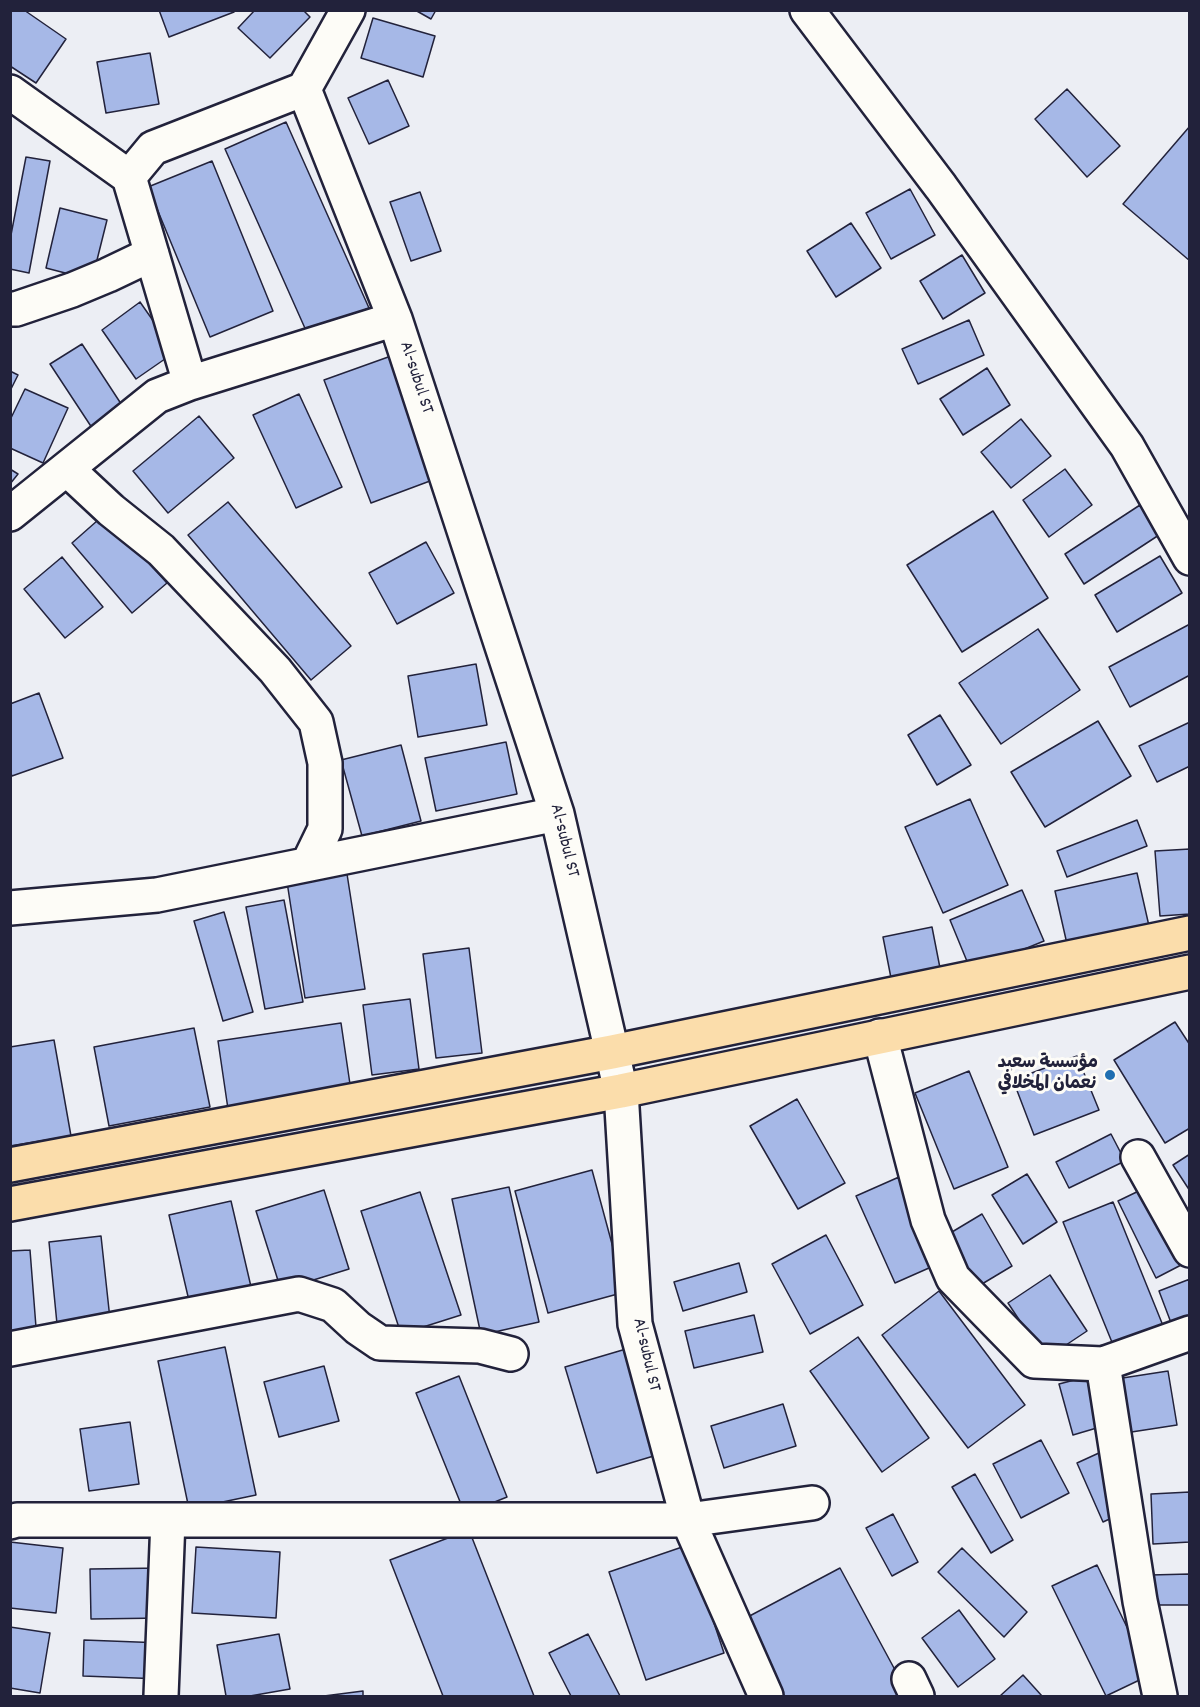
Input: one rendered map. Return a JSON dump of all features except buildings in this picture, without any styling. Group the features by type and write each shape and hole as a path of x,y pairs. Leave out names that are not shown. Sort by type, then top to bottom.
{"main road":[{"path":"10,1165 612,1052 1190,933"},
{"path":"10,1204 621,1091 880,1036 1188,975"}],"street":[{"path":"129,177 153,148 304,89 348,10"},
{"path":"807,10 941,188 1127,446 1190,558"},
{"name":"Al-subul ST","path":"304,89 395,319 557,814 621,1091 635,1324 688,1520 759,1695"},
{"path":"10,92 129,177 190,383"},
{"path":"10,309 72,290 152,254"},
{"path":"10,514 157,396 190,383 395,319"},
{"path":"67,468 111,510 161,550 274,670 316,722 325,763 325,829 308,864"},
{"path":"10,908 157,895 557,814"},
{"path":"880,1036 928,1220 952,1278 1034,1361 1103,1364 1190,1333"},
{"path":"1138,1156 1190,1250"},
{"path":"10,1349 299,1294 333,1305 358,1328 380,1343 480,1346 511,1354"},
{"path":"1103,1364 1140,1601 1160,1696"},
{"path":"10,1522 17,1520 688,1520 812,1503"},
{"path":"161,1696 168,1520"}],"place":[{"name":"مؤسسة سعيد نعمان المخلافي","path":"1110,1075"}]}
